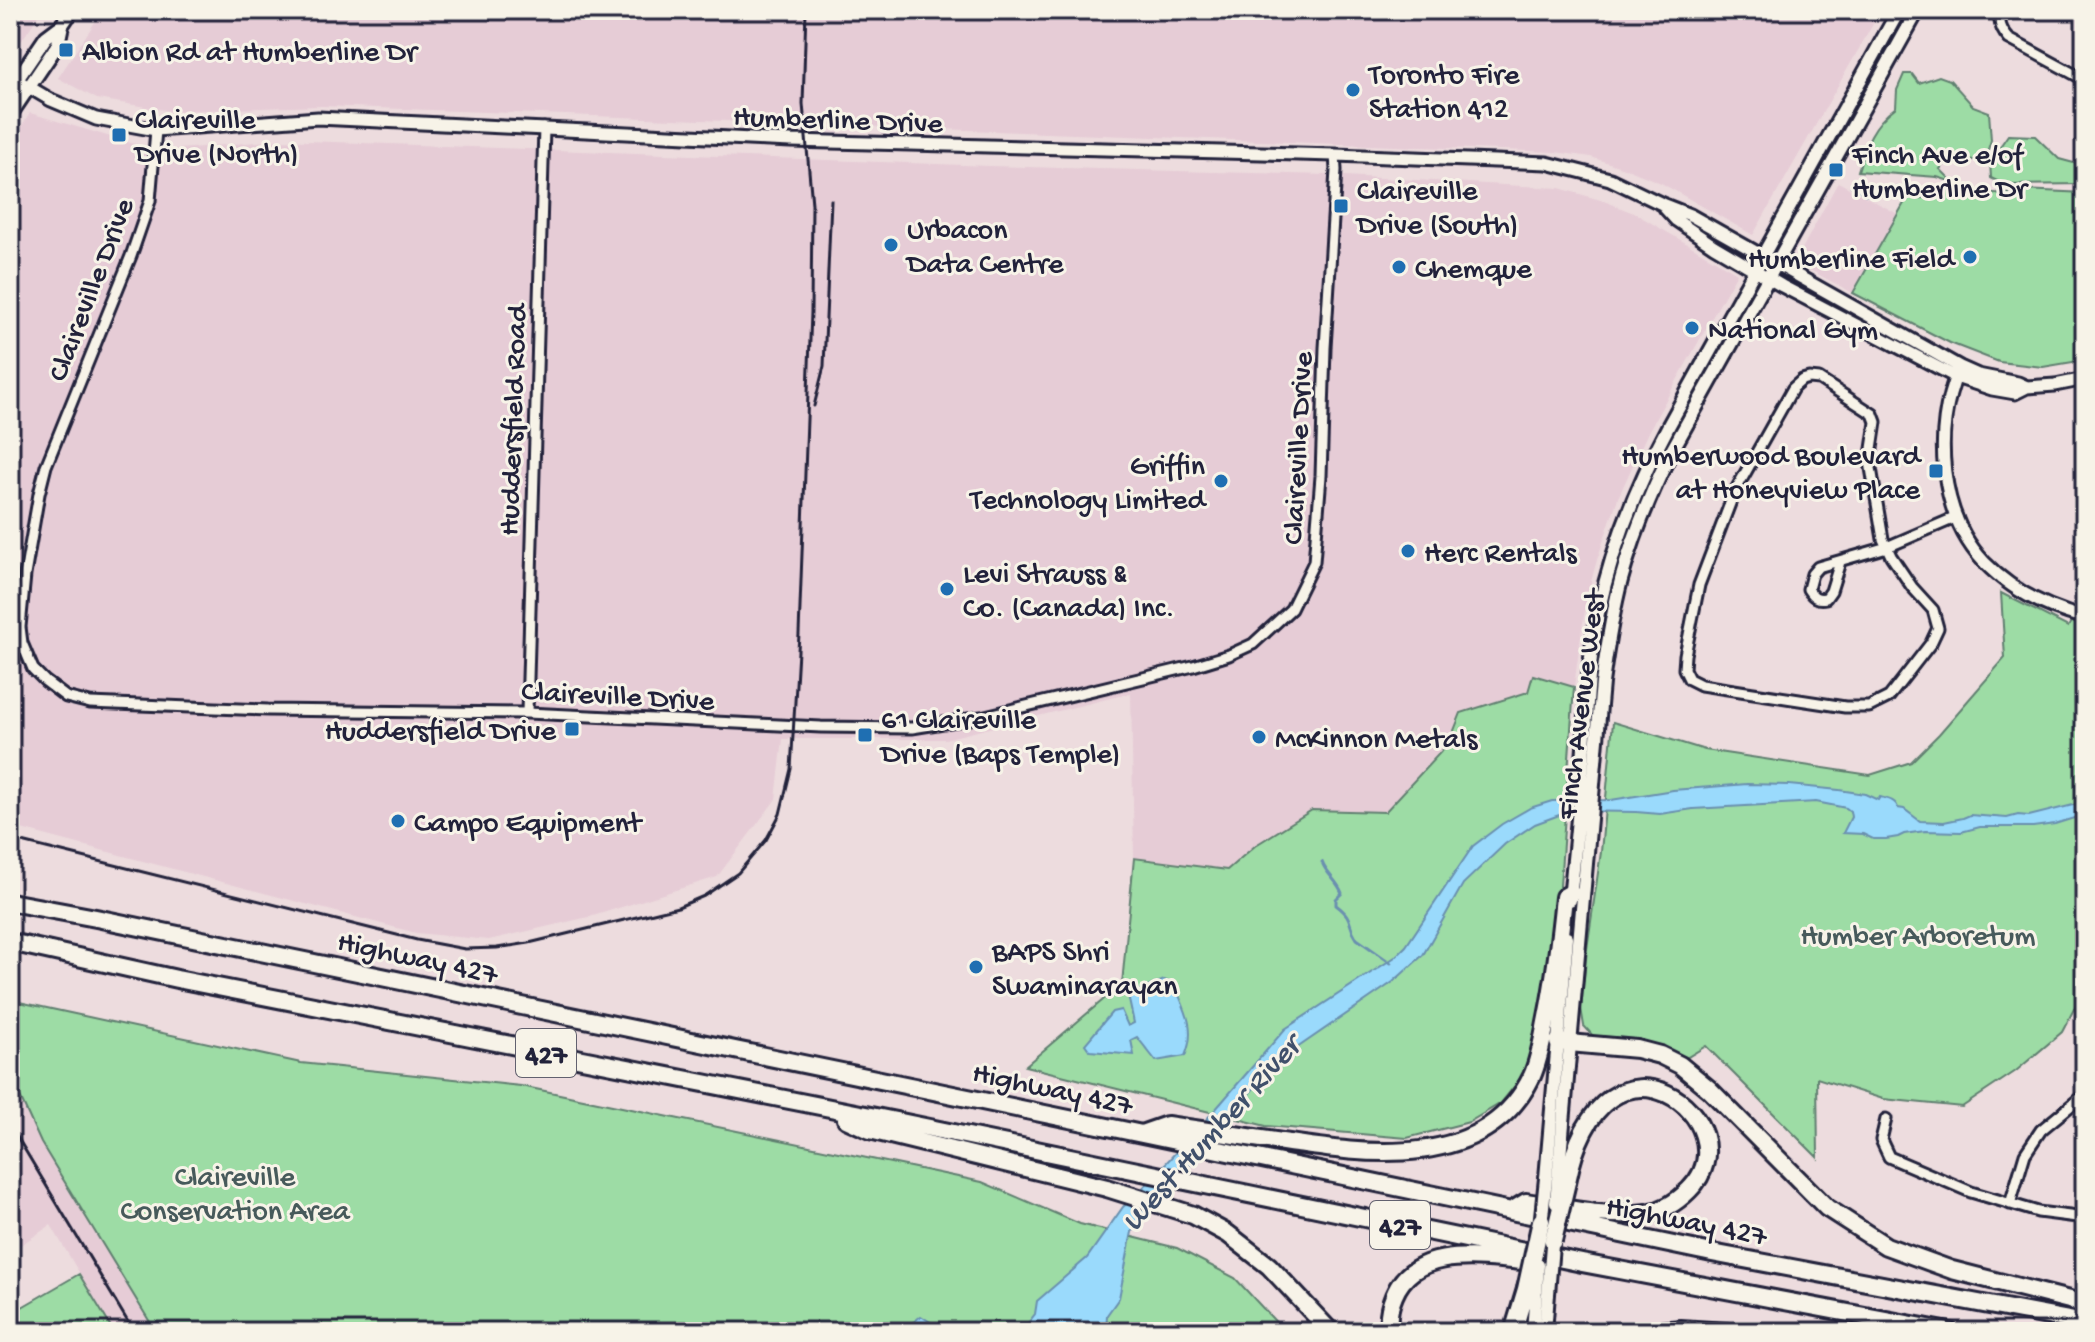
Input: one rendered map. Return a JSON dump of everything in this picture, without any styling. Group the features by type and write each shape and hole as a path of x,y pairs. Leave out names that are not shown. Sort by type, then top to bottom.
{"highway":[{"path":"1142,1134 1167,1125 1353,1151 1391,1153 1441,1147 1481,1131 1502,1117 1520,1096 1536,1065 1550,1000 1564,897 1571,893"},
{"name":"Highway 427","path":"10,902 1712,1253 2085,1323"},
{"name":"Highway 427","path":"10,942 208,985 1123,1167 1582,1263 1950,1332"},
{"path":"1564,1042 1637,1049 1680,1065 1709,1089 1827,1208 1886,1246 1952,1270 2085,1304"},
{"path":"1511,1211 1526,1202 1598,1214 1647,1213 1667,1208 1685,1195 1702,1173 1705,1141 1688,1107 1665,1091 1638,1087 1617,1094 1597,1110 1586,1124 1557,1180 1553,1241"},
{"path":"823,1108 870,1130 1107,1188 1193,1215 1228,1234 1269,1266 1331,1332"},
{"path":"1513,1332 1536,1291 1541,1221"},
{"path":"1390,1332 1388,1316 1396,1291 1418,1268 1449,1258 1480,1257 1520,1262 1582,1263"},
{"path":"1649,1332 1681,1329 1725,1332"}],"main road":[{"path":"10,115 18,85 46,37 62,25 72,10"},
{"name":"Finch Avenue West","path":"1564,1042 1588,770 1589,673 1593,638 1621,528 1658,445 1899,10"},
{"name":"Finch Avenue West","path":"1588,770 1619,585 1639,523 1670,454 1918,10"},
{"name":"Finch Avenue West","path":"1541,1221 1557,1180 1571,893 1582,845"},
{"path":"1533,1332 1536,1291 1553,1241"},
{"path":"1536,1291 1545,1332"}],"street":[{"path":"2002,10 1999,22 2009,39 2085,80"},
{"name":"Humberline Drive","path":"18,85 96,119 156,130 318,118 807,142 1547,163 1610,179 1690,215 1866,312 1958,372"},
{"name":"Huddersfield Road","path":"527,713 544,128"},
{"name":"Claireville Drive","path":"156,130 150,201 131,256 46,466 39,494 25,575 20,627 22,643 33,669 45,681 66,697 90,703 268,710 527,713 821,727 912,728 981,717 1193,666 1253,644 1291,609 1314,562 1321,476 1335,155"},
{"name":"Humberline Drive","path":"1662,204 1676,220 1768,278 1958,372 2027,387 2085,379"},
{"path":"1958,372 1944,419 1942,443 1948,485 1957,517 1970,543 1984,561 2026,596 2085,618"},
{"path":"1819,379 1873,414 1876,422 1870,462 1877,511 1887,547 1912,587 1933,610 1938,628 1931,643 1889,697 1869,707 1845,707 1701,685 1689,679 1684,669 1685,655 1699,585 1734,493 1793,388 1802,380 1819,379"},
{"path":"1840,562 1887,547 1957,517"},
{"path":"2010,1204 2025,1154 2041,1130 2085,1094"},
{"path":"1886,1119 1881,1140 1889,1157 1971,1192 2038,1212 2085,1218"}],"shaded area":[{"path":"10,10 42,10 10,58"},
{"path":"103,10 1881,10 1753,235 1661,183 1591,157 1555,152 322,106 171,111 97,99 58,78"},
{"path":"30,113 138,145 168,150 280,140 1327,175 1559,188 1636,214 1737,273 1648,432 1618,498 1589,589 1574,687 1534,675 1528,692 1461,713 1449,743 1385,812 1312,810 1227,870 1134,858 1131,693 945,739 783,739 776,799 717,877 593,916 489,940 416,933 10,826 10,145"},
{"path":"1838,182 1898,214 1853,293 1795,262"},
{"path":"10,1075 41,1143 156,1332 114,1332 51,1225 10,1252"}],"green space":[{"path":"1904,74 1912,74 1919,83 1939,76 1950,80 1973,106 1989,112 1991,140 1986,156 1975,160 1951,158 1940,169 1953,182 1937,177 1858,171 1871,135 1896,107 1897,90"},
{"path":"2008,135 2035,136 2059,159 2085,166 2085,184 2005,185 1991,178 1990,161"},
{"path":"1927,189 2009,194 2009,198 2018,198 2024,190 2085,193 2085,360 2043,367 1999,362 1950,343 1853,293 1907,198 1928,198 1923,196"},
{"name":"Humber Arboretum","path":"2001,593 2068,627 2085,597 2085,988 2062,1032 2016,1071 1962,1107 1883,1099 1817,1078 1818,1158 1706,1046 1686,1058 1642,1041 1595,1038 1584,1026 1581,1008 1601,852 1613,722 1705,750 1870,775 1911,762 2005,658"},
{"path":"1533,675 1574,687 1557,928 1545,999 1526,1072 1501,1103 1469,1122 1407,1138 1266,1126 1025,1066 1122,984 1134,858 1227,870 1256,845 1312,810 1385,812 1449,743 1461,713 1528,692"},
{"name":"Claireville Conservation Area","path":"10,1000 301,1063 521,1086 982,1182 1080,1224 1177,1248 1235,1278 1285,1332 156,1332 41,1143 10,1075"},
{"name":"Claireville Conservation Area","path":"79,1274 114,1332 10,1332 10,1314"}],"water":[{"path":"1853,187 1900,187 1904,196 1866,195"},
{"name":"West Humber River","path":"1747,784 1839,790 1865,794 1878,800 1880,797 1894,802 1898,808 1920,821 1944,822 1970,815 2029,816 2085,802 2085,819 2074,818 2033,827 1925,831 1873,839 1863,834 1843,833 1851,817 1846,808 1816,802 1693,809 1660,814 1570,811 1535,824 1505,844 1463,884 1423,955 1393,982 1281,1059 1230,1114 1199,1156 1168,1186 1132,1232 1119,1298 1107,1315 1106,1332 1021,1332 1035,1314 1037,1301 1087,1258 1123,1207 1215,1110 1285,1029 1395,957 1406,946 1473,846 1502,824 1530,808 1552,801 1611,800 1673,790"},
{"path":"1164,980 1174,984 1188,1019 1190,1037 1185,1056 1156,1061 1137,1037 1131,1040 1134,1055 1090,1051 1085,1044 1112,1012 1121,1010 1128,1026 1134,1023 1129,1000 1131,994"},
{"path":"921,1316 946,1332 901,1332"}],"waterway":[{"path":"1322,862 1342,893 1336,899 1336,905 1348,918 1357,939 1391,963"}],"railway":[{"path":"10,839 417,940 465,949 529,943 678,907 704,896 738,873 766,840 780,814 791,769 811,312 812,204 803,104 806,10"},
{"path":"814,406 824,366 831,200"},
{"path":"10,1125 134,1332"}],"place":[{"name":"Albion Rd at Humberline Dr","path":"66,50"},
{"name":"Toronto Fire Station 412","path":"1353,90"},
{"name":"Claireville Drive (North)","path":"119,135"},
{"name":"Finch Ave e/of Humberline Dr","path":"1836,170"},
{"name":"Claireville Drive (South)","path":"1341,206"},
{"name":"Urbacon Data Centre","path":"891,245"},
{"name":"Humberline Field","path":"1970,257"},
{"name":"Chemque","path":"1399,267"},
{"name":"National Gym","path":"1692,328"},
{"name":"Humberwood Boulevard at Honeyview Place","path":"1936,471"},
{"name":"Griffin Technology Limited","path":"1221,481"},
{"name":"Herc Rentals","path":"1408,551"},
{"name":"Levi Strauss & Co. (Canada) Inc.","path":"947,589"},
{"name":"Huddersfield Drive","path":"572,729"},
{"name":"61 Claireville Drive (Baps Temple)","path":"865,735"},
{"name":"McKinnon Metals","path":"1259,737"},
{"name":"Campo Equipment","path":"398,821"},
{"name":"BAPS Shri Swaminarayan","path":"976,967"}]}
